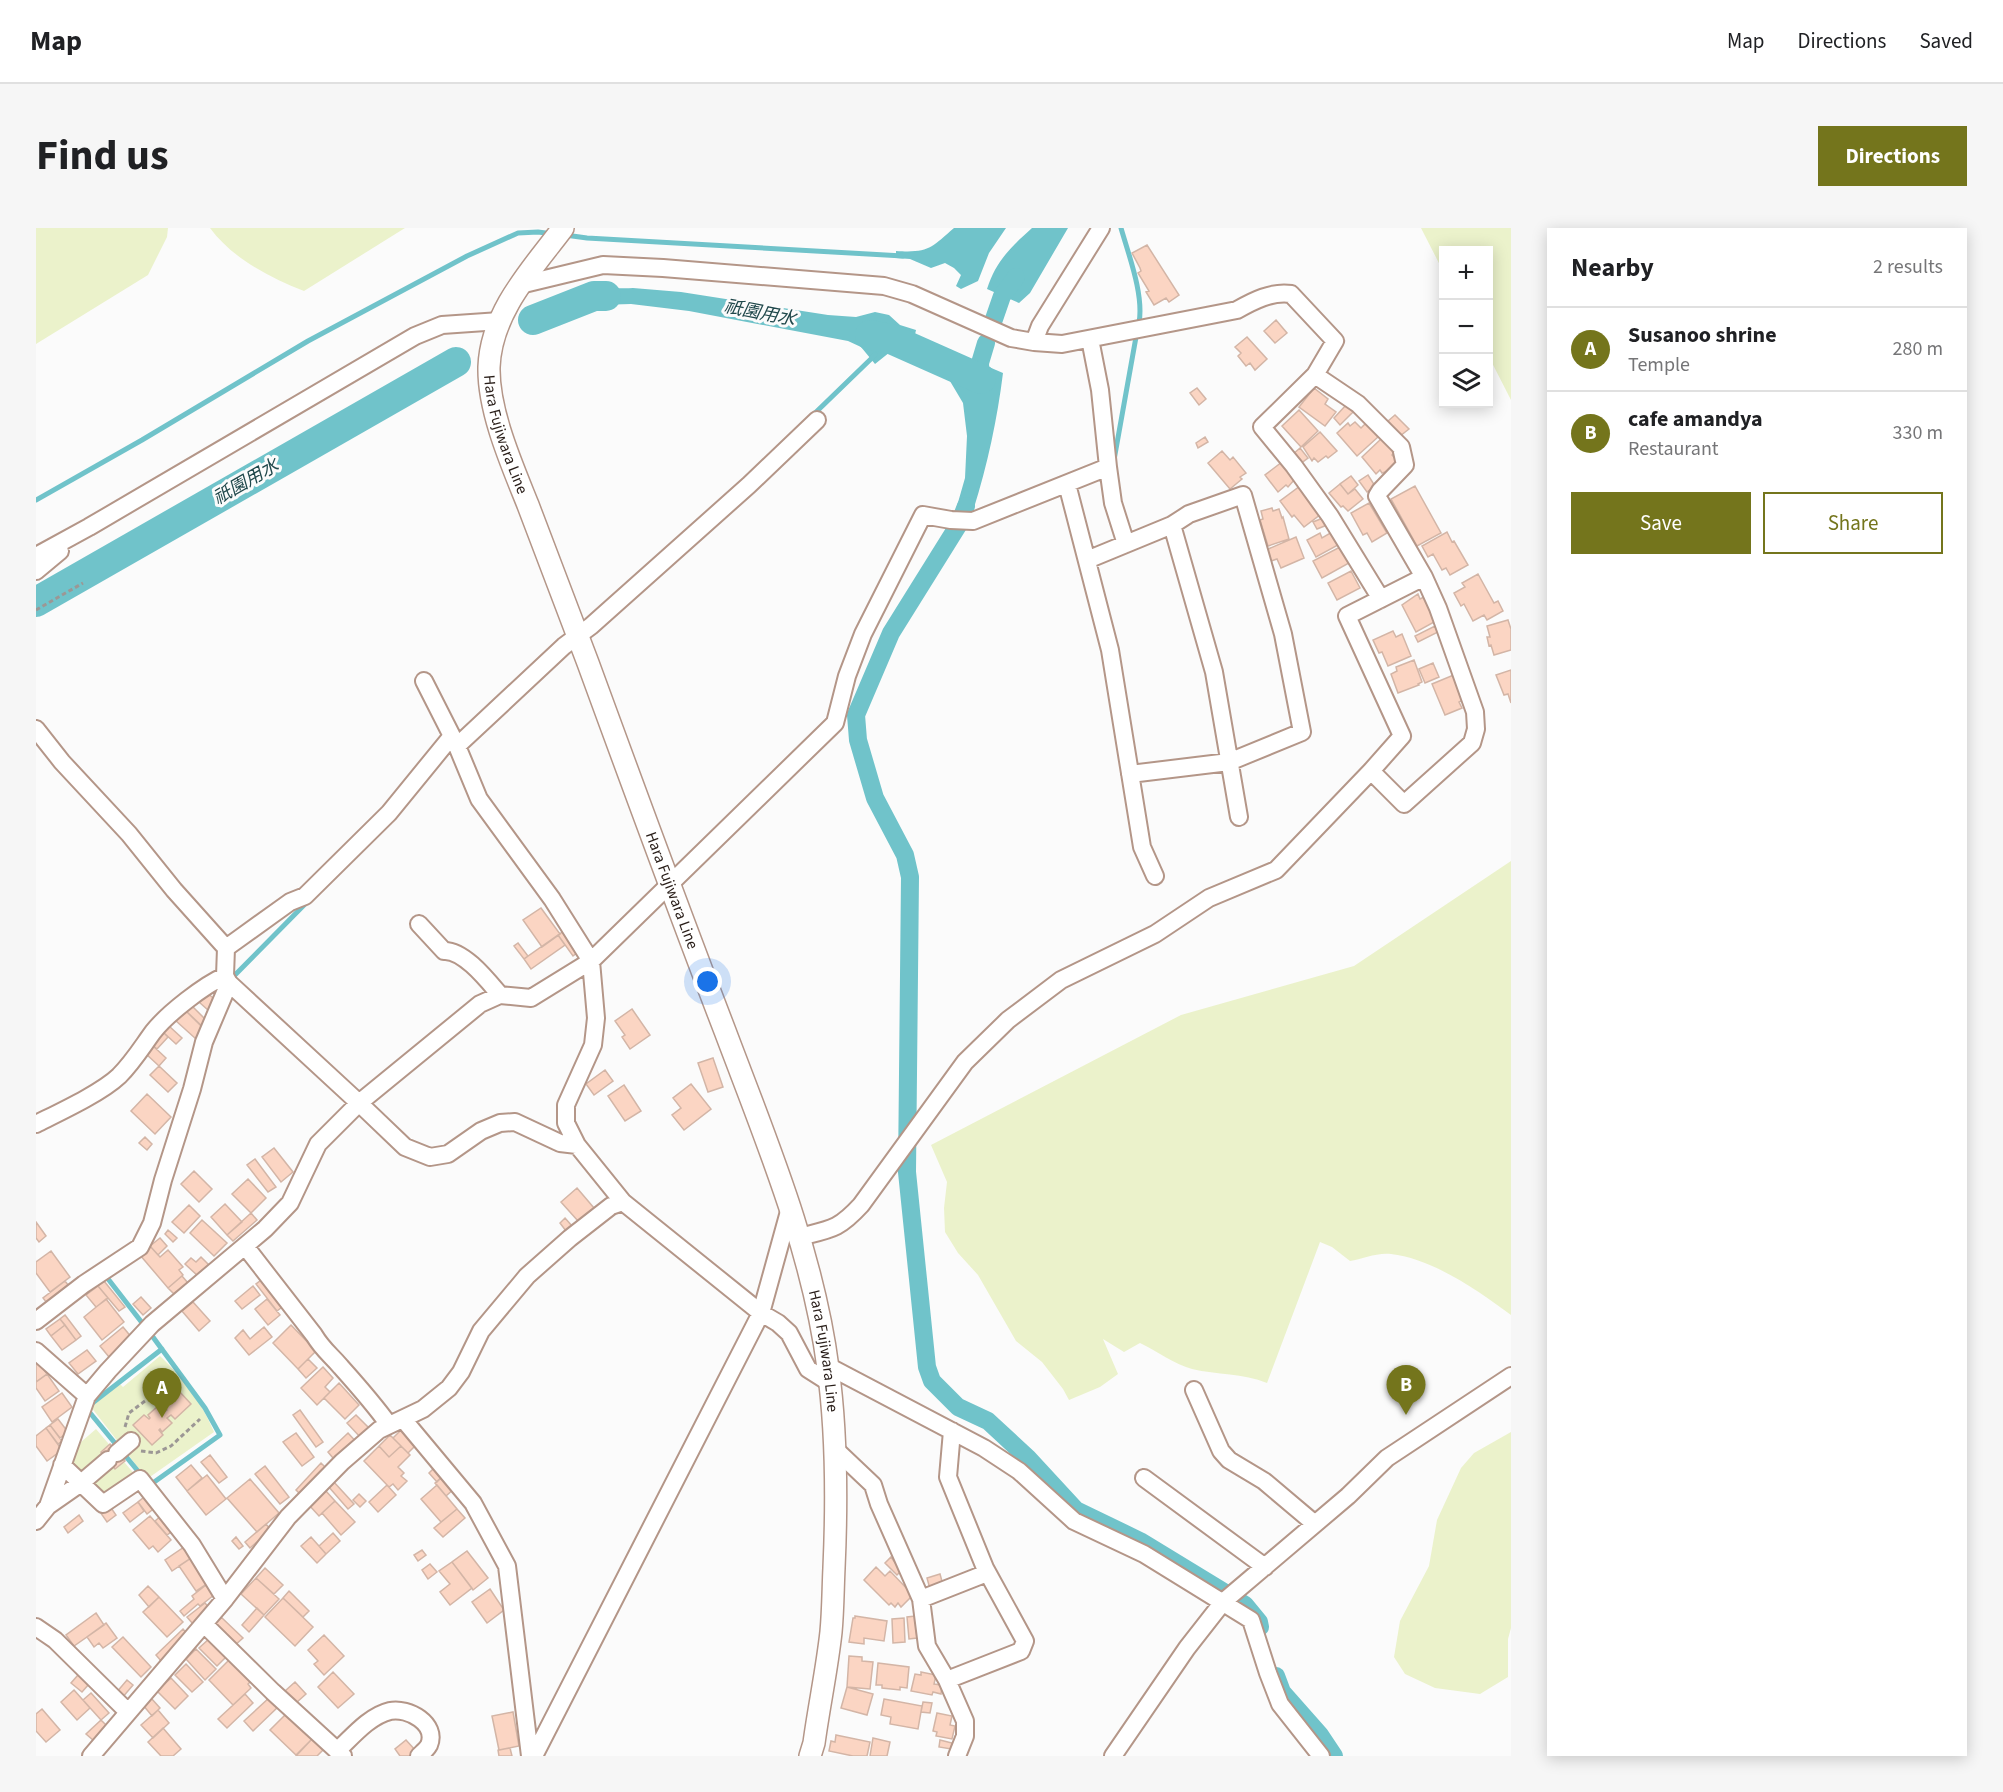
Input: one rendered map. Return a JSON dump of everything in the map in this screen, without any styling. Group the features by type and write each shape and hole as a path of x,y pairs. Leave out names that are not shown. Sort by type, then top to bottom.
{"main road":[{"name":"Hara Fujiwara Line","path":"557,235 507,304 500,321 489,367 494,407 505,448 769,1146 799,1237 816,1306 829,1374 835,1449 836,1527 831,1630 814,1743 810,1756"}],"street":[{"path":"1034,342 1040,326 1101,228"},
{"path":"520,285 603,265 884,286 912,294 1011,338 1062,344 1237,310 1256,300 1282,292 1291,294 1335,341 1316,375 1262,427 1330,516 1381,599"},
{"path":"36,556 415,336 442,325 500,321"},
{"path":"1090,339 1100,390 1113,503 1126,544"},
{"path":"1316,375 1358,404 1401,447 1405,465 1377,496 1424,577 1455,652 1475,712 1476,729 1472,743 1404,804 1371,771"},
{"path":"226,948 290,902 305,896 389,813 454,741 578,636 749,485 818,420"},
{"path":"48,1506 87,1396 152,1324 265,1229 290,1203 318,1144 359,1103 480,1004 500,995 531,998 591,961 835,723 847,676 863,634 924,515 973,522 1108,467"},
{"path":"1067,484 1110,650 1142,847 1155,876"},
{"path":"1087,560 1172,525 1189,514 1243,495 1283,634 1302,732 1229,762 1130,774"},
{"path":"1172,525 1214,672 1239,817"},
{"path":"36,571 89,527"},
{"path":"36,547 61,543"},
{"path":"799,1237 835,1228 861,1205 965,1062 1008,1020 1061,980 1155,933 1209,898 1276,870 1371,771 1402,736 1347,616 1424,577"},
{"path":"424,681 454,741 479,799 552,899 591,961 596,1018 593,1045 566,1105 566,1123 577,1145 623,1202 761,1313 778,1323 789,1333 808,1369 829,1374 952,1431 1019,1471 1074,1521 1144,1554 1251,1620 1280,1704 1321,1756"},
{"path":"36,729 62,762 129,834 174,890 226,948 227,979 204,1042 152,1224 140,1247 84,1284 36,1321"},
{"path":"419,924 444,951 451,951 478,970 500,995"},
{"path":"227,979 405,1148 430,1157 448,1154 482,1131 500,1123 515,1122 560,1143 577,1145"},
{"path":"36,1124 87,1097 118,1077 139,1055 153,1032 163,1021 202,988 227,979"},
{"path":"91,1756 225,1599 288,1517 342,1462 379,1430 423,1409 449,1388 461,1372 481,1331 527,1276 611,1206 623,1202"},
{"path":"532,1756 761,1313 790,1208"},
{"path":"245,1246 314,1335 323,1350 333,1357 371,1400 396,1422 473,1503 507,1566 532,1756"},
{"path":"36,1352 87,1396"},
{"path":"1114,1756 1187,1648 1223,1602 1348,1496 1387,1458 1511,1376"},
{"path":"1194,1390 1221,1450 1229,1460 1264,1482 1315,1524"},
{"path":"947,1680 1021,1651 1025,1641 987,1573 948,1477 952,1431"},
{"path":"835,1449 873,1485 879,1504 921,1599 927,1646 947,1680 965,1722 965,1736 957,1756"},
{"path":"36,1521 48,1506 81,1483 119,1451"},
{"path":"62,1465 103,1504 140,1479 192,1545 225,1599"},
{"path":"1144,1478 1265,1566"},
{"path":"921,1599 987,1573"},
{"path":"204,1624 273,1692 340,1753 371,1720 391,1711 411,1714 423,1721 428,1729 430,1736 428,1746 419,1756"},
{"path":"36,1627 55,1641 128,1712"}],"path":[{"path":"36,610 83,583"},
{"path":"169,1383 129,1413 119,1451 156,1453 171,1446 200,1419"}],"green space":[{"path":"36,228 168,228 167,237 148,275 36,344"},
{"path":"210,228 405,228 304,291 278,280 240,258"},
{"path":"1421,228 1511,228 1511,400 1493,365 1493,246 1439,246 1439,263"},
{"path":"1511,861 1511,1315 1470,1286 1422,1262 1386,1254 1350,1261 1332,1247 1320,1242 1267,1383 1249,1377 1185,1367 1140,1343 1124,1352 1103,1339 1118,1374 1100,1387 1069,1400 1042,1362 1016,1341 978,1275 958,1253 945,1232 944,1208 947,1182 931,1145 1181,1015 1354,966"},
{"path":"160,1356 191,1391 214,1432 147,1479 91,1407 120,1384 123,1387"},
{"path":"96,1429 137,1477 104,1501 70,1467 81,1442"},
{"path":"1511,1432 1511,1628 1508,1639 1508,1677 1480,1694 1435,1688 1405,1674 1394,1657 1400,1621 1429,1566 1437,1520 1461,1468 1474,1453"}],"water":[{"path":"954,228 1006,228 989,253 978,281 961,289 956,286 961,275 945,263 931,268 910,259 896,258 896,251 916,251 929,248"},
{"path":"1032,228 1068,228 1030,293 1019,303 987,289 995,270 1005,256"},
{"path":"633,288 681,292 828,315 856,317 875,312 889,315 900,325 916,330 914,339 907,350 890,352 875,364 861,347 848,341 689,311 631,304 598,305 572,318 567,300 582,292"},
{"path":"954,352 1003,373 991,444 972,514 955,513 965,478 967,436 963,403 944,371"}],"building":[{"path":"1147,245 1179,295 1169,302 1166,298 1154,305 1138,273 1141,271 1132,253"},
{"path":"1276,320 1287,333 1275,343 1264,331"},
{"path":"1247,337 1267,359 1255,370 1250,363 1246,366 1238,356 1241,353 1235,347"},
{"path":"1197,388 1206,399 1199,405 1190,393"},
{"path":"1314,388 1328,399 1325,404 1336,412 1325,426 1299,407"},
{"path":"1346,405 1353,412 1340,425 1334,418"},
{"path":"1299,410 1318,431 1301,447 1282,426"},
{"path":"1395,415 1409,429 1400,436 1388,421"},
{"path":"1355,422 1361,428 1366,423 1378,437 1357,456 1337,433 1348,423 1350,426"},
{"path":"1320,432 1337,451 1318,462 1314,458 1312,461 1303,447"},
{"path":"1205,437 1208,442 1198,448 1196,443"},
{"path":"1382,438 1398,461 1385,472 1382,473 1380,470 1376,474 1362,457"},
{"path":"1300,448 1308,458 1300,464 1292,455"},
{"path":"1222,451 1230,460 1233,457 1246,473 1230,489 1208,463"},
{"path":"1282,462 1295,479 1288,487 1286,485 1278,492 1265,475"},
{"path":"1368,475 1375,486 1367,492 1359,481"},
{"path":"1351,476 1358,485 1348,494 1340,484"},
{"path":"1340,484 1348,494 1355,489 1363,499 1348,511 1343,506 1341,507 1329,493"},
{"path":"1300,486 1321,514 1304,527 1294,515 1292,517 1280,501"},
{"path":"1415,486 1441,533 1417,546 1391,499"},
{"path":"1369,503 1387,533 1372,542 1367,533 1363,535 1351,513"},
{"path":"1272,508 1273,511 1279,509 1289,539 1268,546 1260,520 1263,519 1261,511"},
{"path":"1323,518 1327,525 1317,529 1313,522"},
{"path":"1332,532 1338,545 1316,557 1307,540 1320,533 1322,538"},
{"path":"1447,532 1468,565 1450,575 1446,568 1442,570 1433,554 1428,557 1422,546"},
{"path":"1296,537 1304,558 1281,568 1277,559 1271,561 1266,550"},
{"path":"1340,547 1349,563 1322,578 1313,561"},
{"path":"1351,571 1360,588 1337,600 1328,583"},
{"path":"1478,574 1494,603 1498,601 1503,611 1487,620 1484,615 1473,621 1464,604 1461,606 1454,593 1465,587 1462,583"},
{"path":"1418,594 1420,599 1424,597 1436,621 1416,632 1402,605"},
{"path":"1508,620 1511,629 1511,650 1494,655 1491,645 1489,646 1487,637 1490,637 1487,626"},
{"path":"1435,626 1438,632 1418,642 1415,636"},
{"path":"1393,631 1396,637 1402,634 1411,656 1388,666 1373,640"},
{"path":"1414,660 1422,682 1398,693 1391,674 1397,671 1396,667"},
{"path":"1433,663 1439,677 1425,683 1419,669"},
{"path":"1511,670 1511,703 1508,694 1504,695 1496,675"},
{"path":"1456,674 1463,700 1459,702 1462,708 1445,715 1432,684"},
{"path":"541,908 560,934 542,947 523,920"},
{"path":"564,931 578,952 573,956 558,935"},
{"path":"558,935 565,945 531,969 524,959"},
{"path":"518,943 528,956 524,959 514,946"},
{"path":"207,993 217,1001 209,1011 199,1002"},
{"path":"190,1004 206,1020 201,1026 185,1010"},
{"path":"632,1009 650,1035 630,1049 622,1037 625,1035 615,1021"},
{"path":"185,1010 205,1029 196,1039 175,1020"},
{"path":"169,1026 182,1038 176,1044 163,1032"},
{"path":"161,1030 168,1037 157,1049 149,1042"},
{"path":"152,1045 166,1058 159,1066 145,1053"},
{"path":"713,1058 723,1087 708,1092 698,1063"},
{"path":"159,1066 177,1083 168,1092 150,1075"},
{"path":"605,1070 613,1081 594,1095 586,1084"},
{"path":"691,1084 711,1109 684,1130 672,1115 681,1108 673,1098"},
{"path":"624,1085 641,1111 625,1121 608,1096"},
{"path":"147,1094 171,1117 155,1134 131,1111"},
{"path":"145,1137 152,1144 147,1150 139,1143"},
{"path":"274,1148 293,1172 281,1182 262,1157"},
{"path":"255,1159 276,1187 268,1192 247,1165"},
{"path":"194,1171 212,1189 199,1202 181,1184"},
{"path":"248,1179 266,1198 251,1213 232,1194"},
{"path":"577,1188 594,1208 578,1221 561,1202"},
{"path":"225,1204 242,1222 227,1235 211,1217"},
{"path":"189,1205 200,1216 184,1233 172,1222"},
{"path":"251,1213 257,1220 233,1241 227,1235"},
{"path":"565,1218 572,1226 566,1231 560,1223"},
{"path":"202,1220 227,1243 214,1256 190,1233"},
{"path":"36,1222 46,1236 39,1242 36,1238"},
{"path":"168,1230 177,1238 173,1242 165,1234"},
{"path":"160,1238 167,1246 158,1255 150,1246"},
{"path":"150,1246 160,1257 168,1250 183,1267 179,1270 183,1275 168,1288 140,1255"},
{"path":"51,1251 70,1277 50,1292 36,1273 36,1262"},
{"path":"201,1257 210,1266 199,1277 185,1264 191,1258 196,1262"},
{"path":"182,1276 188,1283 175,1295 168,1288"},
{"path":"264,1278 286,1304 277,1311 256,1284"},
{"path":"65,1281 72,1290 50,1307 43,1298"},
{"path":"104,1281 125,1307 119,1311 98,1286"},
{"path":"98,1286 108,1298 96,1307 86,1295"},
{"path":"253,1286 260,1295 242,1309 235,1301"},
{"path":"141,1297 151,1308 143,1315 133,1304"},
{"path":"106,1299 124,1322 102,1340 84,1317"},
{"path":"267,1299 280,1315 268,1325 255,1309"},
{"path":"193,1302 210,1321 199,1331 182,1311"},
{"path":"65,1315 81,1336 76,1340 60,1319"},
{"path":"60,1319 65,1325 51,1336 46,1329"},
{"path":"65,1325 76,1340 62,1350 51,1336"},
{"path":"291,1325 316,1351 298,1369 273,1343"},
{"path":"123,1327 132,1338 109,1357 100,1346"},
{"path":"264,1327 272,1337 249,1355 235,1338 243,1330 250,1339"},
{"path":"87,1350 96,1361 78,1374 69,1363"},
{"path":"36,1359 47,1374 36,1382"},
{"path":"308,1359 317,1368 306,1378 298,1369"},
{"path":"323,1367 333,1378 325,1387 330,1392 317,1405 301,1388"},
{"path":"47,1374 59,1391 45,1401 36,1388 36,1382"},
{"path":"339,1383 359,1405 345,1419 324,1398"},
{"path":"178,1390 191,1404 175,1419 171,1415 167,1418 172,1423 162,1432 159,1430 163,1435 152,1445 133,1425 144,1415 149,1419 148,1415 157,1407 163,1413 167,1410 162,1405"},
{"path":"62,1393 72,1407 52,1422 42,1407"},
{"path":"300,1410 323,1442 316,1447 293,1415"},
{"path":"356,1415 370,1429 361,1438 347,1423"},
{"path":"58,1419 68,1432 60,1438 50,1425"},
{"path":"50,1425 62,1441 58,1444 46,1428"},
{"path":"46,1428 62,1450 47,1461 36,1446 36,1436"},
{"path":"403,1428 418,1443 408,1453 393,1438"},
{"path":"296,1433 314,1457 302,1466 283,1442"},
{"path":"348,1433 359,1445 338,1464 328,1452"},
{"path":"390,1435 401,1446 389,1457 379,1446"},
{"path":"110,1444 125,1461 115,1469 101,1452"},
{"path":"379,1446 389,1457 401,1446 410,1455 398,1467 404,1473 401,1476 407,1481 398,1490 393,1484 389,1487 364,1461"},
{"path":"210,1455 227,1477 219,1483 201,1462"},
{"path":"321,1463 328,1470 303,1497 296,1490"},
{"path":"191,1465 202,1478 187,1491 176,1477"},
{"path":"265,1466 289,1497 280,1504 255,1474"},
{"path":"436,1466 444,1475 437,1482 429,1473"},
{"path":"207,1475 226,1499 206,1515 187,1491"},
{"path":"444,1475 455,1488 446,1496 435,1483"},
{"path":"250,1479 279,1513 257,1532 227,1498"},
{"path":"333,1481 354,1504 348,1509 328,1486"},
{"path":"387,1485 396,1495 378,1512 369,1502"},
{"path":"437,1485 457,1509 441,1522 421,1499"},
{"path":"325,1490 335,1501 319,1516 309,1505"},
{"path":"148,1494 157,1506 147,1514 138,1502"},
{"path":"359,1494 366,1501 360,1507 353,1500"},
{"path":"335,1501 355,1522 341,1535 322,1513"},
{"path":"138,1502 144,1511 130,1522 123,1513"},
{"path":"109,1505 116,1515 107,1522 100,1512"},
{"path":"457,1509 465,1518 443,1537 434,1528"},
{"path":"163,1514 175,1529 167,1535 155,1521"},
{"path":"79,1515 83,1521 68,1533 64,1527"},
{"path":"150,1516 171,1540 158,1552 153,1546 149,1549 133,1530"},
{"path":"266,1524 271,1530 250,1548 245,1542"},
{"path":"333,1533 340,1541 326,1554 319,1546"},
{"path":"236,1537 243,1546 239,1549 232,1541"},
{"path":"311,1537 326,1554 317,1563 301,1546"},
{"path":"187,1545 194,1556 172,1571 165,1560"},
{"path":"422,1550 426,1555 418,1561 414,1555"},
{"path":"467,1551 488,1578 473,1590 452,1562"},
{"path":"194,1556 211,1581 196,1591 179,1566"},
{"path":"891,1557 901,1571 897,1575 885,1563"},
{"path":"452,1562 472,1588 450,1605 440,1592 450,1584 439,1571"},
{"path":"430,1564 437,1572 428,1579 422,1570"},
{"path":"876,1567 885,1576 890,1571 913,1595 901,1607 898,1603 895,1607 891,1603 889,1605 864,1580"},
{"path":"265,1568 283,1585 274,1594 256,1578"},
{"path":"940,1574 943,1585 930,1589 927,1578"},
{"path":"256,1578 279,1599 264,1615 241,1594"},
{"path":"206,1585 214,1595 200,1606 198,1604 184,1616 180,1611 194,1599 192,1596"},
{"path":"148,1586 159,1597 149,1607 139,1595"},
{"path":"490,1589 504,1610 487,1623 472,1602"},
{"path":"289,1591 309,1611 303,1617 283,1598"},
{"path":"159,1597 183,1622 167,1637 143,1612"},
{"path":"283,1598 313,1627 295,1646 265,1617"},
{"path":"205,1603 211,1610 193,1624 187,1617"},
{"path":"257,1608 264,1615 249,1632 242,1625"},
{"path":"96,1613 104,1625 74,1646 66,1635"},
{"path":"855,1616 887,1621 884,1641 864,1638 864,1644 849,1642"},
{"path":"915,1616 917,1638 909,1639 907,1617"},
{"path":"221,1617 243,1638 234,1646 213,1625"},
{"path":"904,1618 905,1642 893,1643 892,1619"},
{"path":"106,1623 117,1638 103,1648 99,1643 94,1647 87,1637"},
{"path":"183,1629 189,1636 162,1662 156,1655"},
{"path":"324,1635 344,1656 324,1675 314,1664 318,1661 308,1650"},
{"path":"123,1637 151,1667 141,1677 112,1647"},
{"path":"210,1638 227,1656 217,1666 199,1648"},
{"path":"196,1649 216,1669 205,1680 186,1659"},
{"path":"233,1656 254,1678 248,1684 251,1688 233,1705 209,1680"},
{"path":"849,1656 862,1657 862,1661 873,1662 870,1689 847,1687"},
{"path":"878,1663 909,1667 907,1688 900,1687 900,1690 876,1685"},
{"path":"186,1664 203,1682 192,1692 175,1675"},
{"path":"333,1672 354,1694 338,1708 318,1687"},
{"path":"921,1672 936,1675 934,1684 942,1685 941,1694 933,1692 932,1695 911,1691 915,1674 921,1675"},
{"path":"78,1675 89,1684 82,1692 71,1683"},
{"path":"171,1678 188,1696 175,1709 157,1691"},
{"path":"127,1680 133,1685 122,1698 116,1693"},
{"path":"295,1682 306,1694 296,1703 285,1691"},
{"path":"847,1687 873,1694 867,1715 841,1708"},
{"path":"74,1690 90,1708 77,1720 61,1702"},
{"path":"91,1693 109,1713 101,1720 83,1700"},
{"path":"245,1694 253,1703 227,1728 218,1719"},
{"path":"270,1697 279,1706 253,1731 244,1721"},
{"path":"151,1698 160,1708 152,1716 143,1705"},
{"path":"884,1699 922,1706 918,1729 890,1724 891,1717 881,1715"},
{"path":"923,1702 932,1703 930,1713 921,1712"},
{"path":"42,1709 60,1730 46,1742 36,1731 36,1714"},
{"path":"158,1710 169,1723 153,1738 141,1725"},
{"path":"513,1712 519,1746 499,1750 492,1716"},
{"path":"937,1713 952,1716 950,1725 955,1726 952,1739 936,1736 937,1732 933,1731"},
{"path":"286,1714 312,1739 296,1755 270,1730"},
{"path":"101,1720 108,1727 93,1740 86,1734"},
{"path":"163,1728 181,1749 173,1756 161,1756 148,1742"},
{"path":"836,1735 870,1742 867,1756 853,1756 829,1751 831,1741 835,1742"},
{"path":"873,1738 890,1742 887,1756 870,1756"},
{"path":"312,1739 323,1750 317,1756 296,1756"},
{"path":"406,1740 416,1751 410,1756 400,1756 395,1749"},
{"path":"940,1740 952,1743 951,1749 939,1747"},
{"path":"510,1748 512,1756 499,1756 498,1750"}],"waterway":[{"path":"1121,228 1138,288 1139,323"},
{"path":"36,500 308,341 467,256 518,233 553,234"},
{"path":"565,235 903,256"},
{"path":"993,322 1002,296 1016,277"},
{"name":"祇園用水","path":"533,320 594,296 606,296"},
{"name":"祇園用水","path":"870,335 891,339 981,379"},
{"path":"1114,460 1136,337"},
{"path":"981,385 980,363 986,343"},
{"path":"813,415 875,355"},
{"name":"祇園用水","path":"36,602 456,362"},
{"path":"966,506 959,524 891,633 856,715 858,740 875,798 905,855 910,877 907,1172 927,1367 932,1381 958,1407 988,1421 1028,1458 1076,1510 1140,1541 1245,1605 1259,1622 1260,1627"},
{"path":"234,976 308,901"},
{"path":"105,1275 143,1324"},
{"path":"150,1333 205,1408 220,1435 150,1485"},
{"path":"142,1476 86,1408 162,1349"},
{"path":"1276,1676 1282,1692 1320,1735 1334,1756"}],"place":[{"name":"cafe amandya","path":"1406,1415"},
{"name":"Susanoo shrine","path":"162,1418"}]}
